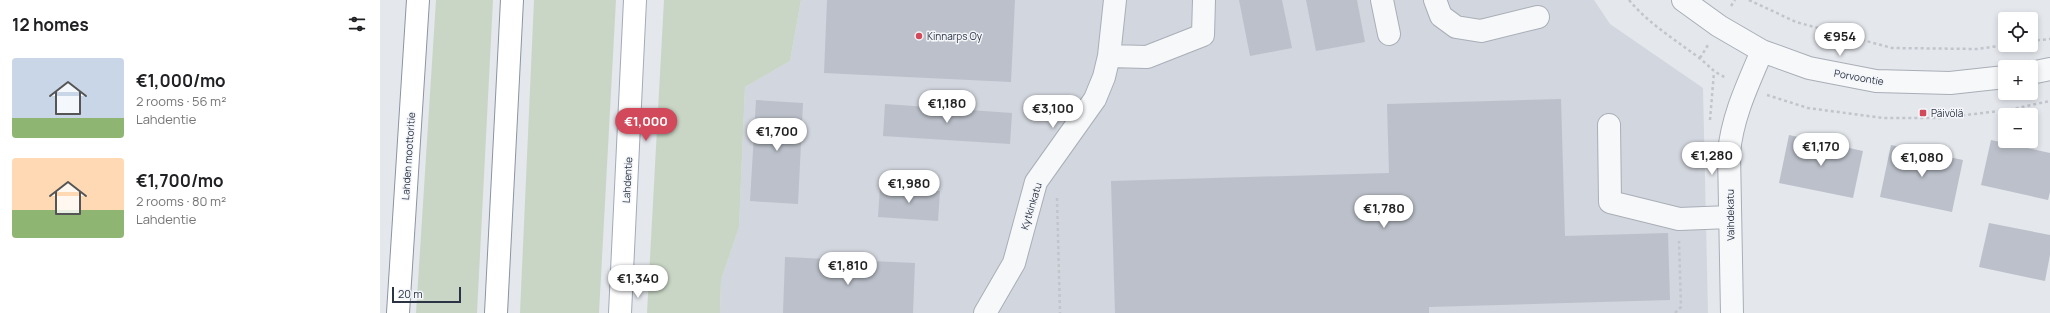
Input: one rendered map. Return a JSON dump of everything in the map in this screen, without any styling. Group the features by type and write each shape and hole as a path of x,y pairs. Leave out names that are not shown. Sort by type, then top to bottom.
{"main road":[{"name":"Lahden moottoritie","path":"398,313 418,0"},
{"path":"496,313 512,0"},
{"name":"Lahdentie","path":"620,313 635,0"}],"street":[{"name":"Kytkinkatu","path":"985,313 1014,263 1036,182 1095,98 1104,77 1115,0"},
{"path":"1108,56 1147,57 1203,34 1204,0"},
{"path":"1382,0 1389,34"},
{"path":"1435,0 1441,16 1456,27 1481,31 1538,17"},
{"name":"Porvoontie","path":"1683,0 1719,26 1762,51 1810,68 1876,82 1950,83 1998,78"},
{"name":"Vaihdekatu","path":"1732,313 1730,135 1742,99 1762,51"},
{"path":"2038,72 2050,69"},
{"path":"1609,124 1610,202 1679,218 1730,216"}],"path":[{"path":"1749,0 1796,22 1892,48 1977,49 1998,46"},
{"path":"2038,40 2050,39"},
{"path":"1056,196 1060,313"},
{"path":"1675,313 1681,306 1679,218"}],"shaded area":[{"path":"801,0 1594,0 1610,24 1703,88 1708,313 720,313 721,280 739,227 745,87 790,61"}],"green space":[{"path":"436,0 493,0 477,313 416,313"},
{"path":"534,0 616,0 599,313 520,313"},
{"path":"664,0 801,0 790,61 745,87 739,227 721,280 720,313 647,313"}],"building":[{"name":"Kinnarps Oy","path":"827,0 1015,0 1011,82 824,73"},
{"path":"1239,0 1282,0 1292,48 1250,56"},
{"path":"1306,0 1357,0 1365,42 1316,51"},
{"path":"1561,99 1565,236 1668,233 1670,300 1429,307 1429,313 1115,313 1111,181 1389,173 1387,104"},
{"path":"756,100 803,103 798,204 750,201"},
{"path":"885,104 1012,113 1010,144 883,136"},
{"path":"1789,135 1863,151 1853,198 1779,183"},
{"path":"1991,140 1998,142 1998,148 2027,148 2050,153 2050,192 2048,200 1981,185"},
{"path":"1891,145 1963,160 1952,212 1880,197"},
{"path":"880,187 940,191 938,221 878,217"},
{"path":"1989,223 2050,235 2050,255 2045,281 1979,267"},
{"path":"785,257 915,263 913,313 783,313"}],"place":[{"name":"Kinnarps Oy","path":"919,36"},
{"name":"Päivölä","path":"1923,113"}]}
